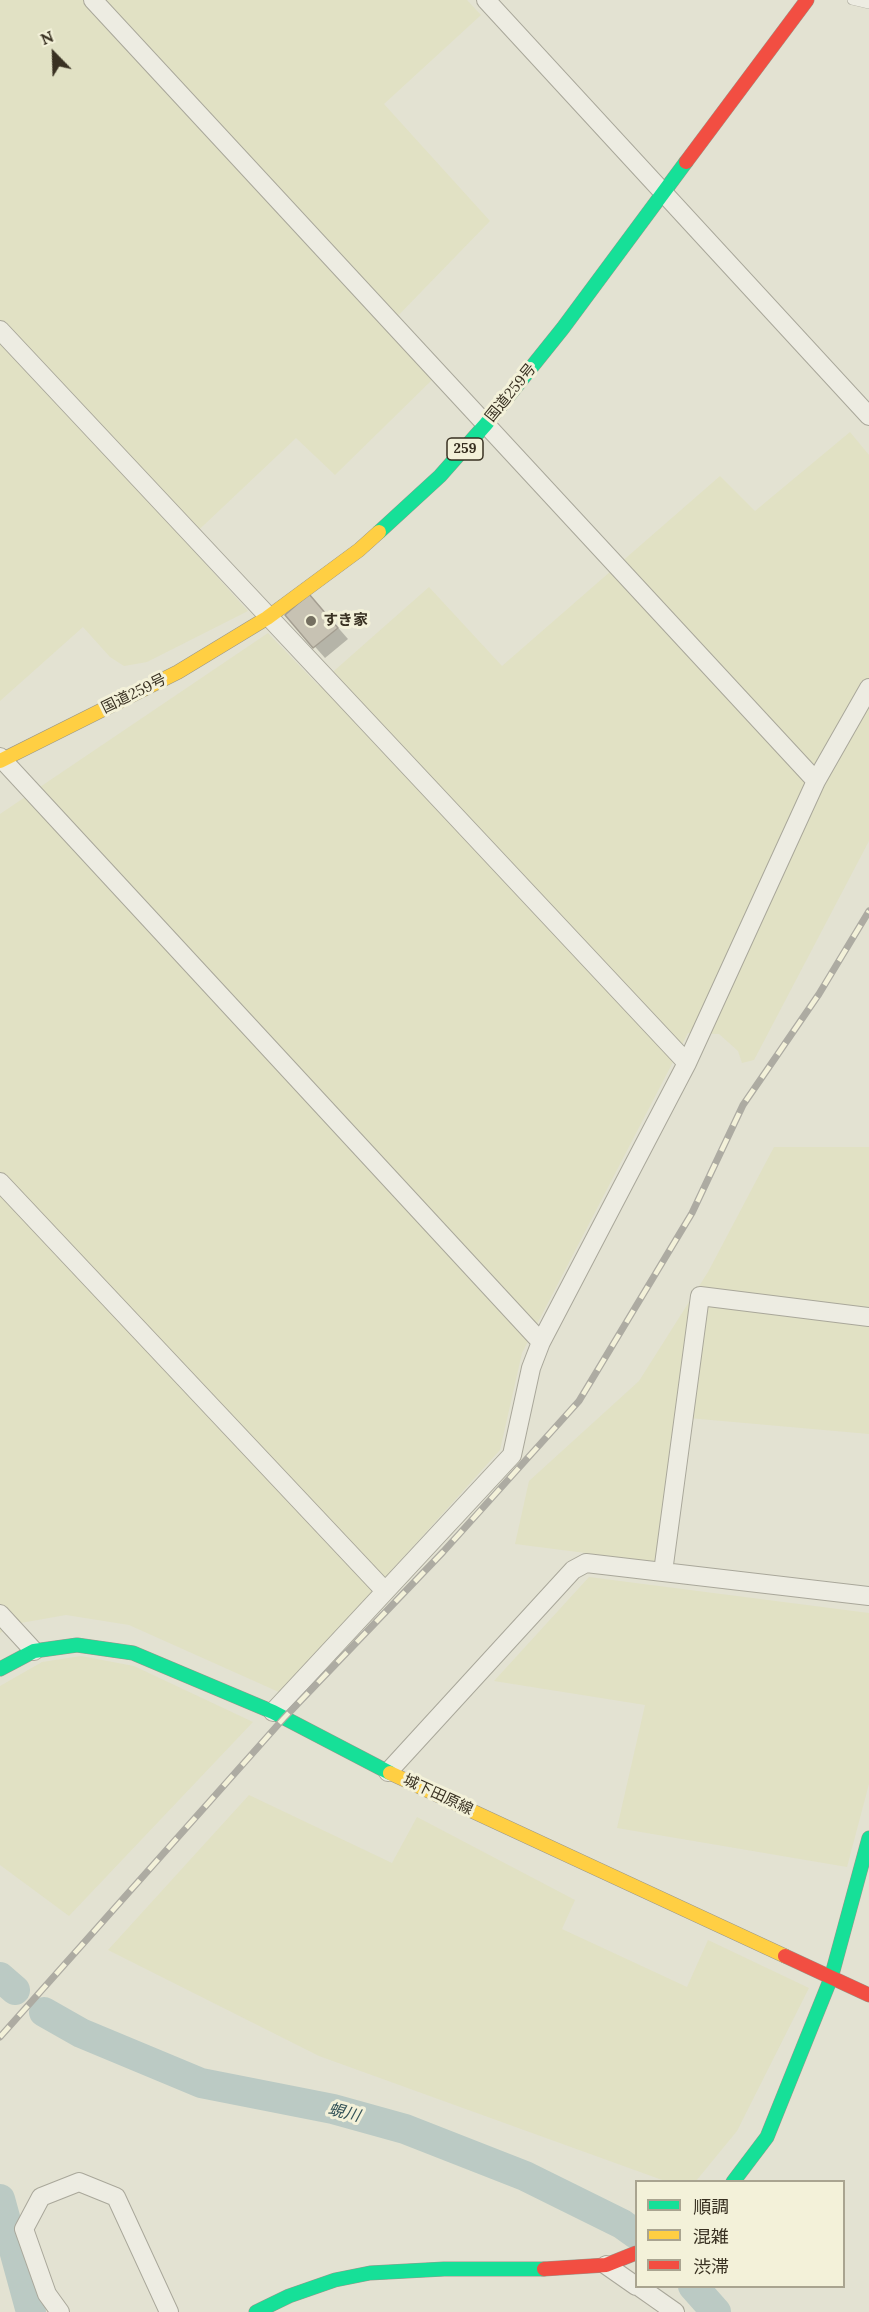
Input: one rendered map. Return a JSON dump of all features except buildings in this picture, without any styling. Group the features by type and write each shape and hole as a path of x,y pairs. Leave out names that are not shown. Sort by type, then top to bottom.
{"main road":[{"name":"国道259号","path":"1,759 178,672 267,618 359,550 440,476 486,424 563,328 800,5"},
{"name":"城下田原線","path":"0,1669 34,1651 77,1645 133,1653 273,1712 388,1772 869,1995"},
{"path":"734,2180 767,2137 831,1978 869,1838"},
{"path":"256,2312 289,2296 335,2280 370,2273 444,2269 552,2269 606,2265 635,2253"}],"street":[{"path":"93,0 816,781"},
{"path":"486,0 869,416"},
{"path":"0,330 267,618 687,1063"},
{"path":"273,1712 512,1455 531,1368 541,1342 687,1063 816,781 869,688"},
{"path":"1,759 541,1342"},
{"path":"0,1182 385,1591"},
{"path":"663,1572 700,1296 869,1317"},
{"path":"388,1772 573,1570 586,1563 869,1596"},
{"path":"0,1614 34,1651"},
{"path":"60,2312 47,2294 24,2229 41,2197 79,2182 116,2197 169,2312"},
{"path":"606,2265 635,2285"},
{"path":"640,2288 675,2312"}],"lane":[{"path":"852,0 869,4"}],"green space":[{"path":"0,0 467,0 481,15 384,104 490,221 389,325 435,377 335,475 296,438 186,542 248,611 147,662 124,666 110,657 83,627 0,701"},
{"path":"850,432 869,455 869,841 754,1060 742,1063 738,1051 719,1034 688,1033 522,1353 500,1450 281,1693 129,1625 66,1615 15,1624 0,1633 0,814 268,633 318,685 429,587 502,666 720,476 755,511"},
{"path":"774,1147 869,1147 869,1434 677,1417 656,1562 515,1544 529,1481 639,1381 708,1272"},
{"path":"589,1577 869,1613 869,1784 847,1867 617,1828 645,1705 494,1681"},
{"path":"81,1656 134,1666 253,1722 69,1916 0,1865 0,1686 42,1662"},
{"path":"249,1795 392,1863 417,1817 575,1900 562,1929 687,1987 708,1940 809,1988 737,2131 697,2180 662,2180 319,2056 108,1950"}],"waterway":[{"name":"蜆川","path":"0,1977 15,1990"},
{"name":"蜆川","path":"44,2012 81,2033 201,2083 333,2109 405,2129 525,2176 622,2224 635,2233"},
{"path":"0,2199 31,2312"},
{"name":"蜆川","path":"695,2288 716,2312"}],"railway":[{"path":"0,2037 284,1718 443,1552 579,1401 692,1213 743,1105 819,994 869,911"}],"traffic: fast":[{"path":"379,532 440,476 486,424 563,328 686,162"},
{"path":"0,1669 34,1651 77,1645 133,1653 273,1712 390,1773"},
{"path":"735,2180 767,2137 831,1978 869,1838"},
{"path":"256,2312 289,2296 335,2280 370,2273 444,2269 544,2269"}],"traffic: slow":[{"path":"0,761 178,672 267,618 359,550 379,532"},
{"path":"390,1773 785,1956"}],"traffic: jam":[{"path":"686,162 807,0"},
{"path":"785,1956 869,1995"},
{"path":"544,2269 606,2265 635,2253"}],"place":[{"name":"すき家","path":"311,621"}]}
